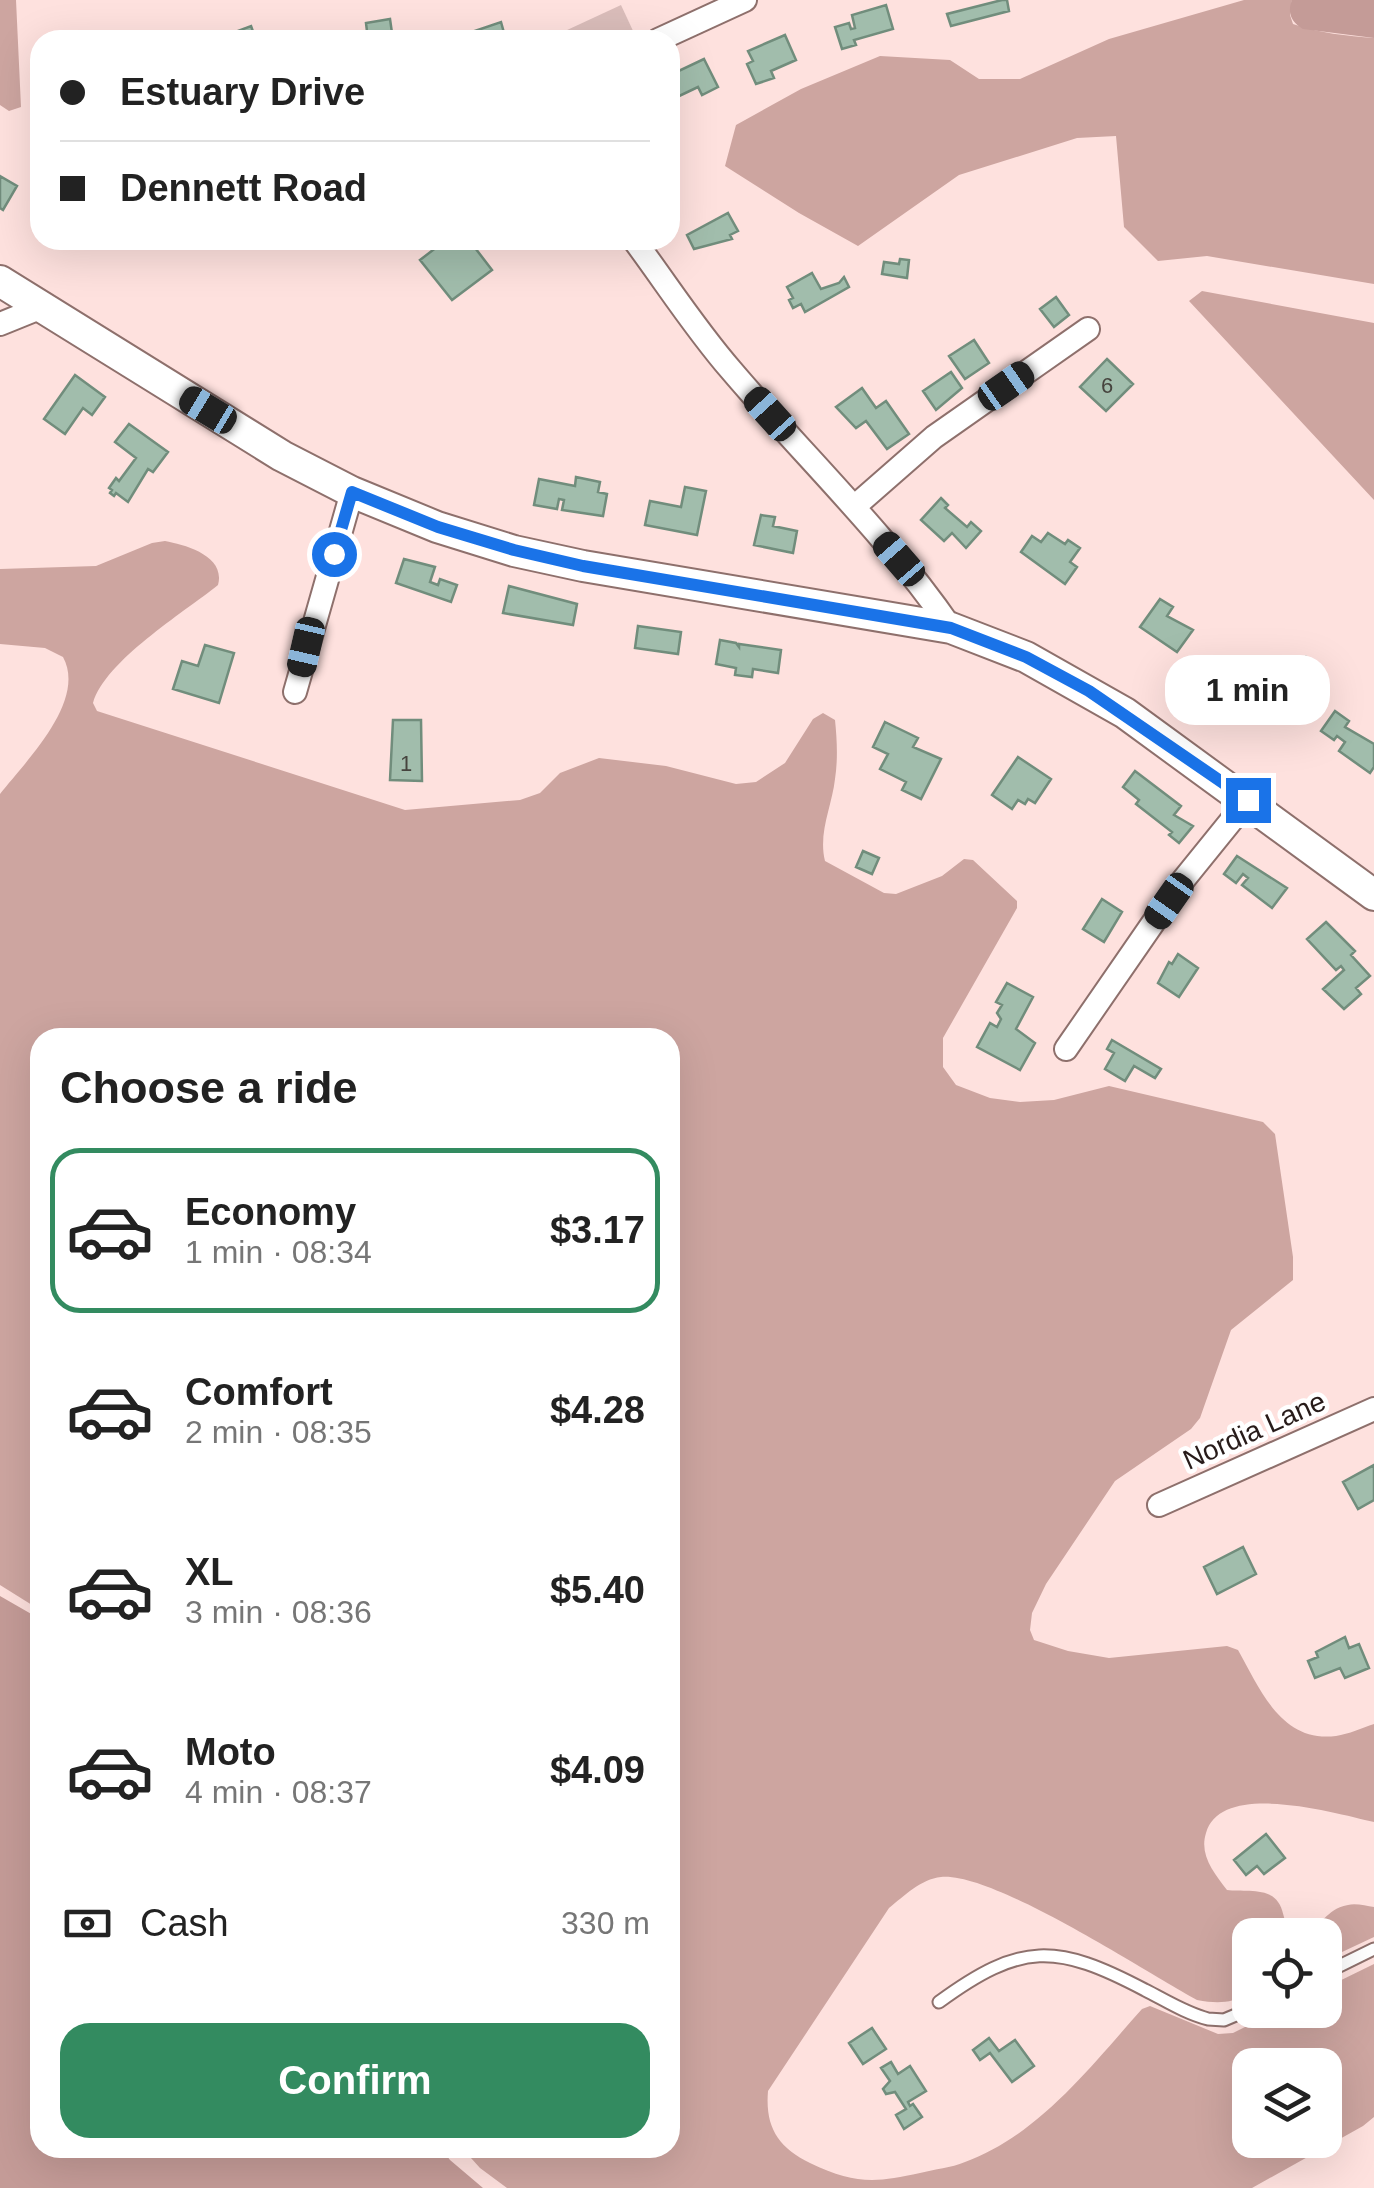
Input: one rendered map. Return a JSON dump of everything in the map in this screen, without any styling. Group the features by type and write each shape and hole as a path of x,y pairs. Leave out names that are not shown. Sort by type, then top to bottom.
{"street":[{"path":"680,30 745,0"},
{"path":"641,250 728,368 854,506 925,590 951,628"},
{"path":"0,280 282,456 352,492 438,527 557,560 951,628 1026,657 1089,691 1248,800 1374,894"},
{"path":"0,324 42,306"},
{"path":"854,506 934,437 1088,329"},
{"path":"296,692 352,492"},
{"path":"1066,1049 1180,884 1248,800"},
{"name":"Nordia Lane","path":"1159,1505 1374,1409"}],"lane":[{"path":"1342,1965 1374,1949"},
{"path":"939,2002 998,1964 1050,1955 1092,1964 1208,2019 1232,2017"}],"shaded area":[{"path":"0,0 16,0 21,107 9,111 0,105"},
{"path":"1244,0 1292,0 1293,24 1374,38 1374,284 1207,256 1158,261 1124,227 1116,136 1077,138 959,175 858,246 725,166 736,125 801,89 880,56 950,60 979,79 1020,79 1109,39"},
{"path":"1292,0 1374,0 1374,38 1303,29 1291,17"},
{"path":"621,5 633,30 567,30"},
{"path":"1202,291 1374,323 1374,500 1189,301"},
{"path":"165,541 202,554 216,566 218,585 147,639 113,671 93,703 97,711 405,810 520,800 540,793 560,773 599,758 666,766 736,784 756,782 785,763 813,719 823,713 835,720 837,750 823,840 825,861 884,893 896,894 942,876 964,859 973,860 1017,901 1017,908 943,1038 943,1067 956,1085 990,1098 1020,1102 1054,1100 1109,1086 1263,1122 1275,1134 1293,1280 1231,1330 1200,1418 1191,1429 1115,1481 1046,1584 1032,1613 1030,1630 1034,1640 1109,1658 1227,1646 1238,1650 1275,1710 1301,1731 1336,1736 1374,1724 1374,1822 1281,1804 1233,1808 1216,1817 1206,1833 1204,1849 1217,1877 1227,1890 1261,1892 1274,1897 1284,1918 1232,1918 1232,2000 1224,2002 1197,2000 1069,1926 996,1890 965,1880 941,1877 927,1881 889,1908 768,2091 769,2115 776,2134 790,2150 839,2175 877,2180 949,2167 992,2150 1040,2117 1142,2009 1150,2006 1218,2034 1243,2028 1342,2028 1342,1980 1374,1964 1374,2117 1342,2138 1342,2048 1232,2048 1232,2158 1306,2158 1252,2188 507,2188 471,2158 680,2158 680,1028 30,1028 30,1604 0,1585 0,794 50,730 67,692 68,674 63,657 45,648 0,644 0,569 96,566"},
{"path":"0,1596 30,1613 30,2158 448,2158 483,2188 0,2188"},
{"path":"1351,1904 1374,1907 1374,1937 1342,1952 1342,1918 1324,1918"}],"building":[{"path":"1007,0 1009,11 951,26 947,14"},
{"path":"886,5 893,29 854,40 856,45 842,49 835,27 849,23 851,29 855,28 852,15"},
{"path":"390,19 392,30 367,30 366,23"},
{"path":"501,22 503,30 478,30"},
{"path":"785,35 796,60 771,71 774,78 756,84 747,64 753,61 748,51"},
{"path":"704,59 718,87 702,95 698,87 680,96 680,70"},
{"path":"0,176 17,186 3,210 0,208"},
{"path":"728,213 738,231 730,235 732,239 694,249 687,235"},
{"path":"433,250 477,250 492,270 452,300 420,260"},
{"path":"900,259 909,260 907,278 882,274 884,262 899,264"},
{"path":"812,273 821,289 839,283 844,277 849,287 805,312 801,304 793,308 787,287"},
{"path":"1056,297 1069,315 1054,327 1040,309"},
{"path":"974,340 989,363 965,379 949,356"},
{"path":"1107,359 1133,384 1106,411 1080,387"},
{"path":"951,372 962,388 936,410 923,391"},
{"path":"75,375 105,397 92,415 83,408 65,434 44,419"},
{"path":"862,388 876,408 886,401 909,434 887,449 866,421 856,428 836,407"},
{"path":"129,424 168,452 153,472 148,469 128,502 116,493 114,496 109,488 136,458 115,442"},
{"path":"576,477 600,482 598,492 607,494 603,516 562,510 564,500 559,499 557,509 534,505 539,479 575,486"},
{"path":"685,487 706,491 697,535 645,525 650,501 681,507"},
{"path":"941,498 948,505 945,508 967,527 971,522 981,531 966,548 952,533 944,541 921,520"},
{"path":"761,515 775,517 773,526 797,531 793,553 754,545"},
{"path":"1048,533 1080,548 1070,562 1077,567 1065,584 1021,552 1032,536 1041,542"},
{"path":"404,559 435,567 430,582 438,585 440,579 457,585 451,602 396,583"},
{"path":"509,586 577,604 573,625 503,613"},
{"path":"1160,599 1173,607 1167,616 1193,630 1177,652 1140,627"},
{"path":"638,626 681,632 678,654 635,648"},
{"path":"720,640 739,647 781,650 778,673 753,669 752,677 735,675 736,668 716,664"},
{"path":"205,645 234,653 219,703 173,689 182,661 198,666"},
{"path":"1306,657 1324,671 1297,708 1278,693"},
{"path":"1261,674 1275,684 1252,721 1220,698 1232,683 1247,694"},
{"path":"1335,711 1349,721 1345,727 1374,744 1374,767 1370,773 1339,751 1345,742 1321,731"},
{"path":"393,720 421,720 422,781 390,780"},
{"path":"885,722 918,738 913,747 941,759 921,799 902,790 906,782 880,769 888,754 873,747"},
{"path":"1018,757 1051,779 1035,803 1018,800 1012,809 992,795"},
{"path":"1135,771 1181,806 1174,815 1193,826 1179,843 1123,787"},
{"path":"863,851 879,858 872,874 856,867"},
{"path":"1237,856 1287,888 1272,908 1242,885 1248,878 1243,874 1236,883 1224,874"},
{"path":"1102,899 1122,912 1104,942 1083,929"},
{"path":"1326,922 1355,951 1351,955 1370,976 1356,988 1361,994 1344,1009 1323,989 1344,970 1341,966 1336,970 1307,939"},
{"path":"1178,954 1198,968 1179,997 1158,983"},
{"path":"1007,983 1033,997 1016,1029 1035,1043 1020,1070 977,1047 990,1023 997,1027 1001,1019 997,1013 1002,1005 996,1002"},
{"path":"1112,1040 1161,1069 1155,1078 1134,1066 1125,1081 1105,1069 1114,1053 1107,1049"},
{"path":"1374,1465 1374,1500 1358,1509 1343,1482"},
{"path":"1243,1547 1256,1574 1217,1594 1204,1567"},
{"path":"1345,1637 1349,1648 1359,1644 1369,1668 1345,1678 1340,1668 1315,1678 1308,1661 1318,1657 1316,1652"},
{"path":"1266,1834 1285,1858 1264,1874 1257,1866 1246,1875 1234,1860"},
{"path":"872,2028 886,2049 863,2064 849,2043"},
{"path":"989,2038 999,2051 1015,2040 1034,2066 1012,2082 990,2053 980,2060 973,2050"},
{"path":"891,2062 898,2074 910,2066 926,2091 908,2102 922,2117 904,2129 896,2115 906,2109 895,2092 886,2094 883,2089 890,2081 881,2068"}],"route":[{"path":"334,554 352,492 438,527 583,566 951,628 1026,657 1089,691 1248,800"}]}
